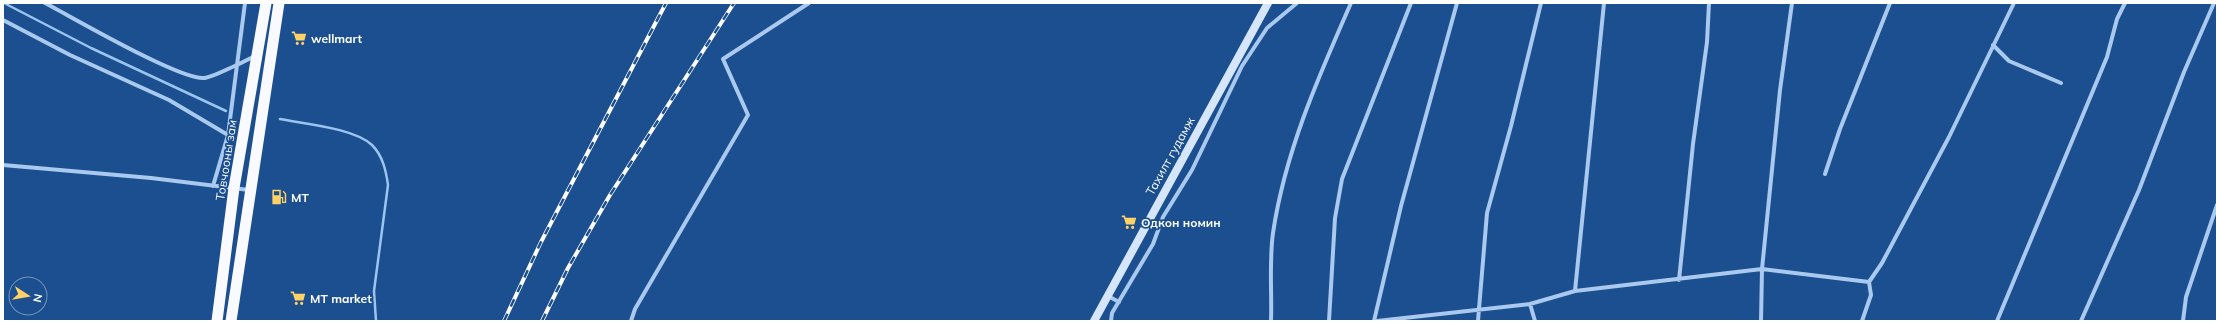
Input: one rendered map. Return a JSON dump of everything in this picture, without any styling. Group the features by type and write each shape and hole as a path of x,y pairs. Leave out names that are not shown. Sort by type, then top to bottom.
{"highway":[{"name":"Товчооны зам","path":"217,321 234,188 266,3"},
{"path":"231,321 279,3"}],"main road":[{"name":"Тахилт гудамж","path":"1094,321 1154,208 1268,3"}],"street":[{"path":"45,3 138,52 180,72 205,78 257,55"},
{"path":"213,186 228,135 245,3"},
{"path":"631,321 635,309 748,115 722,59 809,3"},
{"path":"1111,321 1112,313 1153,244 1163,217 1192,170 1242,66 1267,28 1297,3"},
{"path":"1271,321 1273,234 1286,168 1314,87 1351,3"},
{"path":"1329,321 1335,218 1342,179 1411,3"},
{"path":"1374,321 1401,206 1457,3"},
{"path":"1478,321 1486,213 1511,126 1541,3"},
{"path":"1575,291 1604,3"},
{"path":"1679,280 1693,144 1707,42 1710,3"},
{"path":"1761,321 1762,269 1780,90 1792,3"},
{"path":"1825,174 1840,129 1890,3"},
{"path":"1862,321 1871,295 1869,282 1882,263 1904,224 2014,3"},
{"path":"1997,321 2107,57 2117,19 2125,3"},
{"path":"2081,321 2139,190 2184,72 2214,3"},
{"path":"3,20 70,54 169,100 228,135"},
{"path":"1994,45 2008,61 2060,83"},
{"path":"3,165 250,190"},
{"path":"2183,321 2186,297 2217,205"},
{"path":"1154,208 1163,217"},
{"path":"1377,321 1478,311 1530,304 1575,291 1679,280 1712,274 1762,269 1869,282"},
{"path":"1108,296 1119,302"},
{"path":"1530,304 1535,321"}],"waterway":[{"path":"4,3 91,48 226,111"},
{"path":"280,119 354,134 372,145 379,154 385,169 388,185 374,291 376,321"}],"railway":[{"path":"504,321 541,242 666,3"},
{"path":"542,321 568,268 610,195 734,3"}],"place":[{"name":"wellmart","path":"299,38"},
{"name":"МТ","path":"279,197"},
{"name":"Одкон номин","path":"1129,222"},
{"name":"MT market","path":"298,298"}]}
